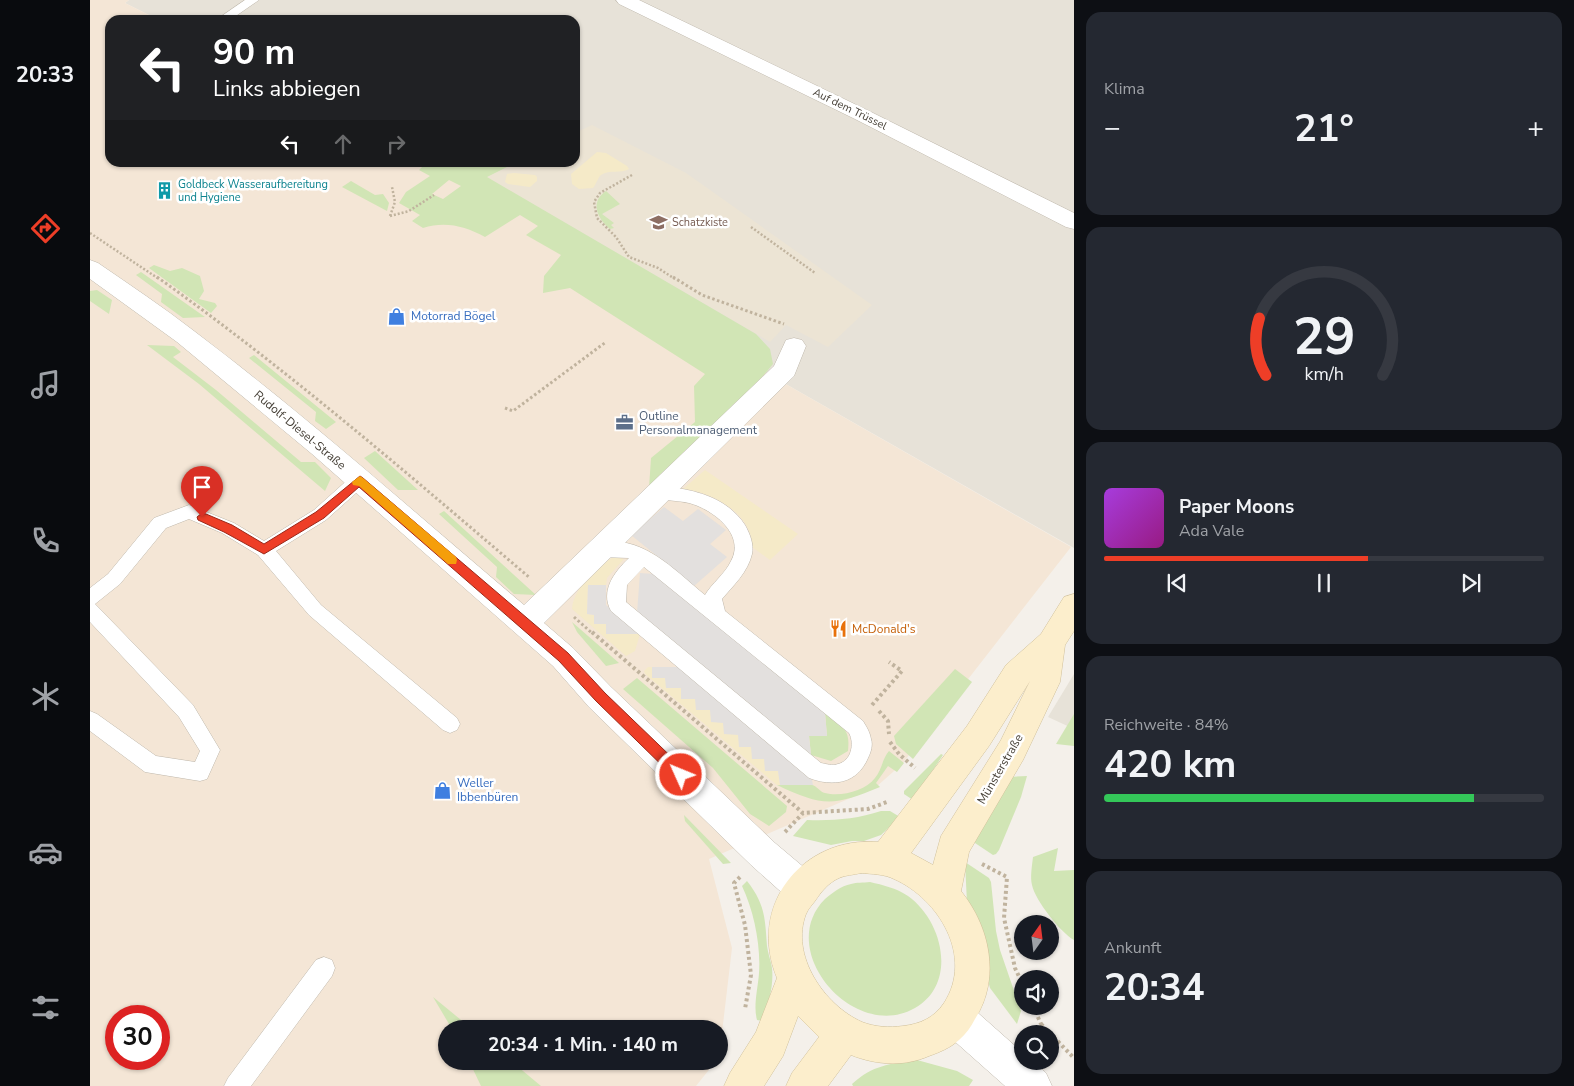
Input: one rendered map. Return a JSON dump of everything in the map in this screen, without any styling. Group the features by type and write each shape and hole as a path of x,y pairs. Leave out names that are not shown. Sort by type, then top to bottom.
{"main road":[{"name":"Münsterstraße","path":"886,859 978,736 1017,674 1051,643 1074,606"},
{"name":"Münsterstraße","path":"944,893 953,847 1012,750 1045,682 1051,643"},
{"path":"861,857 886,859 926,878 944,893 960,916 970,942 973,969 968,995 956,1018 934,1036 906,1046 875,1045 844,1034 818,1013 807,1000 794,979 786,954 786,930 790,907 801,887 818,872 838,861 861,857"},
{"path":"743,1086 770,1043 794,979"},
{"path":"805,1086 844,1034"}],"street":[{"name":"Auf dem Trüssel","path":"625,0 862,115 1074,222"},
{"name":"Rudolf-Diesel-Straße","path":"90,268 185,336 360,480 563,657 600,697 763,854 801,887"},
{"path":"524,623 602,550 785,370 794,346"},
{"path":"956,1018 1033,1086"}],"lane":[{"path":"230,15 253,0"},
{"path":"264,550 320,515 360,480"},
{"path":"660,493 688,496 726,514 737,526 743,538 744,552 738,566 714,598 716,613"},
{"path":"90,598 114,580 160,523 189,512 228,528 264,550 315,610 450,724"},
{"path":"602,550 627,550 643,556 856,727 862,741 861,753 854,763 844,772 831,774 816,771 617,606 614,592 618,581 643,556"},
{"path":"90,610 186,711 210,750 200,772 152,765 90,720"},
{"path":"236,1086 324,968"}],"path":[{"path":"632,175 600,193 594,202 596,218 616,237 629,257 658,268 702,295 787,325 794,346"},
{"path":"392,187 395,197 394,208 390,216 409,211 434,195"},
{"path":"752,227 815,273"},
{"path":"90,233 128,257 247,343 396,464 803,813"},
{"path":"505,408 513,411 606,342"},
{"path":"889,662 902,671 871,705 885,716 888,721 889,742 892,747 917,770"},
{"path":"770,1043 743,1022 751,974 745,925 734,883 803,813 868,809 891,800 915,820"},
{"path":"953,847 1006,877 1004,918 1016,970"},
{"path":"1037,1015 1041,1024 1074,1058"}],"shaded area":[{"path":"90,0 129,0 125,3 149,15 105,15 105,167 449,167 491,188 747,362 1071,547 902,764 876,787 709,859 732,948 723,1020 438,1020 438,1070 709,1070 696,1086 90,1086"},
{"path":"129,0 1074,0 1074,548 747,362 447,167 580,167 580,15 149,15 125,3"},
{"name":"Schatzkiste","path":"592,125 686,173 872,305 828,347 786,325 770,342 486,177 507,167 580,167 580,131"},
{"path":"664,507 683,521 698,509 726,530 710,544 727,557 694,586 631,535"},
{"path":"640,573 654,574 825,713 827,736 809,736 811,755 637,613"},
{"path":"588,585 606,585 606,605 640,634 606,634 606,624 594,624 594,615 587,614"},
{"path":"652,667 679,667 812,780 813,785 780,785 778,771 765,771 764,759 752,759 751,747 739,747 738,735 724,734 723,723 711,722 710,710 696,710 695,699 681,699 681,688 666,688 665,678 652,678"},
{"path":"1074,674 1074,729 1048,717"}],"green space":[{"path":"422,167 507,167 487,177 756,334 770,349 773,364 753,388 649,488 651,458 695,422 694,386 705,374 570,288 543,293 544,276 561,255 526,235 538,226 520,215 485,237 462,227 439,225 423,228 412,221 420,215 399,203 406,192 430,176 419,170","holes":["449,180 461,186 443,199 432,194"]},
{"path":"351,181 375,195 383,194 389,203 387,211 342,187"},
{"path":"606,191 620,204 602,214 614,223 611,225 614,228 610,229 602,220 597,210 598,200"},
{"path":"154,265 170,271 182,268 200,276 204,291 199,299 215,303 217,306 211,313 149,268"},
{"path":"141,272 205,317 183,318 161,302 162,294 136,275"},
{"path":"97,290 112,300 109,314 90,301 90,291"},
{"path":"147,345 174,346 181,352 173,357 216,390 301,462 315,462 331,478 325,491 199,384"},
{"path":"254,355 336,422 326,429 315,421 316,412 249,358"},
{"path":"375,451 418,490 398,490 364,458"},
{"path":"444,511 536,595 514,594 496,577 497,567 439,514"},
{"path":"572,622 619,663 606,666 577,632"},
{"path":"955,669 972,682 913,759 896,744 894,736"},
{"path":"637,678 787,806 786,812 769,826 750,814 713,768 623,689"},
{"path":"825,713 844,728 849,743 848,751 831,761 811,755 809,736 827,736"},
{"path":"1074,714 1074,746 1056,744"},
{"path":"889,751 904,763 897,772 888,766 876,783 880,787 851,798 839,801 818,800 777,785 808,784 831,794 859,790 871,783 875,778"},
{"path":"941,754 943,755 913,800 904,794 904,791"},
{"path":"1027,776 1021,797 999,850 993,855 972,841 1009,777"},
{"path":"881,811 890,811 900,817 881,835 864,841 831,845 793,836 807,820 844,819"},
{"path":"684,815 731,863 723,864 685,821"},
{"path":"1058,848 1054,871 1074,870 1074,940 1059,928 1059,915 1048,915 1034,891 1031,882 1033,857"},
{"path":"965,862 989,878 991,882 1000,950 1014,991 1014,1015 1020,1015 1017,1024 990,988 967,903"},
{"path":"747,881 761,904 766,927 767,949 772,968 770,996 762,1021 757,1020 755,1009 759,973 758,940 750,906 742,886"},
{"path":"870,882 899,891 920,907 930,921 937,936 941,952 941,968 937,983 928,997 915,1008 892,1015 868,1013 846,1002 828,986 815,965 809,942 812,920 825,899 847,885"},
{"path":"433,997 461,1020 447,1020"},
{"path":"917,1060 957,1071 973,1080 969,1086 853,1086 852,1084 867,1073 882,1066"},
{"path":"473,1070 522,1070 541,1086 481,1086"}],"sand":[{"path":"597,152 606,153 629,169 604,173 593,188 579,189 572,184 571,174"},
{"path":"507,174 535,175 537,181 530,187 505,182"},
{"path":"705,470 798,534 770,560 752,547 751,535 746,524 729,507 706,495 683,489"},
{"path":"615,557 624,559 607,578 606,585 588,585 587,614 595,615 606,624 640,634 635,651 626,656 572,609 573,602 587,578 601,565"},
{"path":"648,667 652,667 652,677 665,678 710,710 778,771 780,785 777,785 645,674 644,671"}],"slow traffic":[{"path":"357,482 360,480 452,560"}],"place":[{"name":"Goldbeck Wasseraufbereitung und Hygiene","path":"164,190"},
{"name":"Schatzkiste","path":"658,222"},
{"name":"Motorrad Bögel","path":"397,316"},
{"name":"Outline Personalmanagement","path":"625,423"},
{"name":"McDonald's","path":"838,629"},
{"name":"Weller Ibbenbüren","path":"443,790"}],"route":[{"path":"202,517 228,528 264,550 320,515 360,480 563,657 600,697 681,775"}]}
